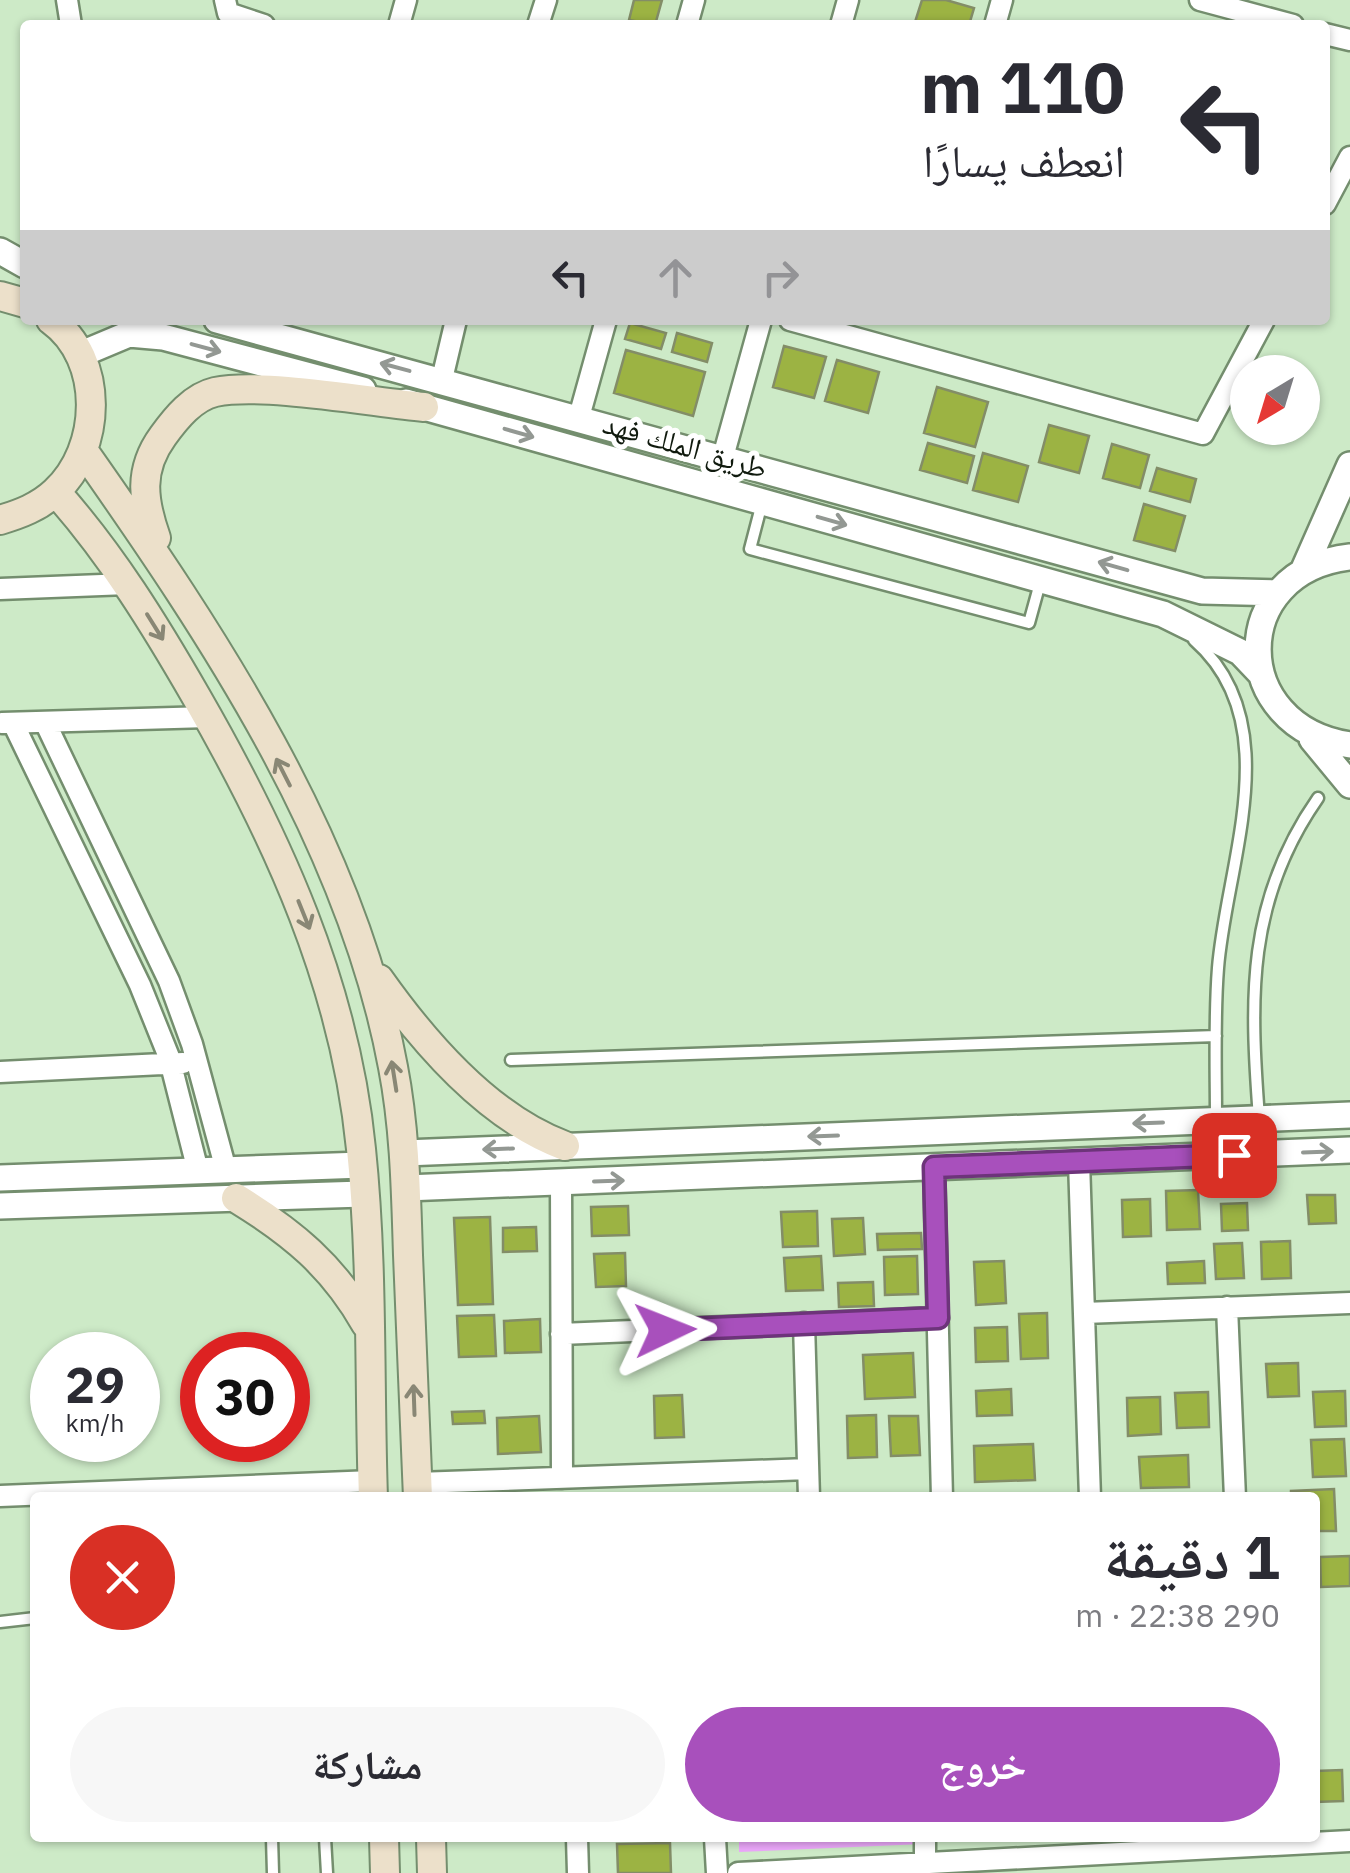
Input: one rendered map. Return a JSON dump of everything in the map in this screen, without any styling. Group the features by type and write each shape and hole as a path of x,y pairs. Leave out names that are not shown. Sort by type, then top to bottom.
{"main road":[{"path":"0,520 28,511 56,492 83,450 90,430 91,391 79,354 55,325"},
{"path":"170,577 143,502 146,468 182,411 212,392 246,390 424,407"},
{"path":"83,450 170,577 296,798 348,909 364,958 394,1068 405,1152 418,1490"},
{"path":"56,492 100,543 208,717 272,838 307,921 336,1007 362,1165 373,1489"},
{"path":"364,958 401,1009 482,1093 513,1120 565,1146"},
{"path":"236,1198 274,1221 332,1271 368,1327"},
{"path":"384,1842 385,1873"},
{"path":"431,1842 432,1873"}],"street":[{"path":"225,0 228,14 248,20"},
{"path":"1200,0 1263,20"},
{"path":"1330,195 1350,157"},
{"name":"طريق الملك فهد","path":"236,325 1202,591 1277,594"},
{"path":"442,379 455,325"},
{"path":"579,417 605,325"},
{"path":"723,457 760,325"},
{"path":"808,325 1203,434 1261,325"},
{"name":"طريق الملك فهد","path":"79,354 129,334 163,337 1155,612 1240,652 1260,674 1278,707 1331,756 1350,785"},
{"path":"1260,674 1259,632 1277,594 1304,569 1350,465"},
{"path":"1304,569 1350,557"},
{"path":"1155,578 1155,612"},
{"path":"0,589 127,584"},
{"path":"198,1171 171,1064 100,897 7,723 208,717"},
{"path":"45,722 169,981 197,1063 226,1170"},
{"path":"1304,732 1350,745"},
{"path":"0,1072 197,1063"},
{"path":"405,1152 1350,1115"},
{"path":"406,1188 1350,1150"},
{"path":"1079,1162 1090,1492"},
{"path":"0,1178 362,1165"},
{"path":"934,1167 942,1492"},
{"path":"561,1182 562,1478"},
{"path":"0,1206 364,1194"},
{"path":"1084,1313 1350,1303"},
{"path":"1227,1308 1236,1492"},
{"path":"561,1334 938,1318"},
{"path":"804,1324 808,1492"},
{"path":"418,1490 562,1478 808,1468"},
{"path":"245,1492 373,1489"},
{"path":"0,1496 30,1496"},
{"path":"1320,1841 1350,1841"},
{"path":"577,1842 578,1873"},
{"path":"715,1842 717,1873"},
{"path":"925,1842 926,1863"},
{"path":"738,1873 861,1870 926,1863 993,1866 1102,1846 1251,1842"}],"lane":[{"path":"762,502 750,549 1029,623 1041,580"},
{"path":"1155,612 1200,644 1220,669 1234,695 1242,726 1244,781 1236,870 1218,967 1216,1120"},
{"path":"1259,1119 1253,1044 1260,922 1271,882 1294,833 1318,798"},
{"path":"511,1060 1216,1036"},
{"path":"0,1622 30,1619"},
{"path":"272,1842 272,1873"},
{"path":"325,1842 326,1873"}],"shaded area":[{"path":"739,1842 923,1842 923,1844 739,1852"}],"building":[{"path":"634,0 662,0 656,20 629,20"},
{"path":"922,0 946,0 974,8 970,20 916,20"},
{"path":"629,325 666,333 661,349 625,339"},
{"path":"677,333 712,343 707,362 672,352"},
{"path":"784,346 826,357 814,398 773,387"},
{"path":"626,350 705,372 693,416 614,393"},
{"path":"837,360 879,372 868,413 825,401"},
{"path":"937,387 988,402 975,447 924,433"},
{"path":"1049,425 1089,436 1079,473 1039,462"},
{"path":"928,443 974,456 967,483 920,470"},
{"path":"1112,444 1149,455 1140,488 1103,478"},
{"path":"983,453 1028,466 1018,502 973,490"},
{"path":"1157,468 1196,479 1190,502 1150,491"},
{"path":"1144,504 1185,516 1175,551 1134,540"},
{"path":"1198,1190 1200,1229 1167,1230 1166,1191"},
{"path":"1307,1195 1335,1195 1336,1223 1309,1224"},
{"path":"1150,1199 1151,1236 1123,1237 1122,1200"},
{"path":"1247,1203 1248,1230 1222,1231 1221,1204"},
{"path":"628,1206 629,1235 592,1236 591,1207"},
{"path":"817,1211 818,1246 783,1247 781,1212"},
{"path":"490,1217 493,1304 458,1305 454,1218"},
{"path":"863,1218 865,1254 834,1256 832,1219"},
{"path":"536,1227 537,1251 503,1252 503,1228"},
{"path":"921,1233 922,1249 878,1250 877,1234"},
{"path":"1290,1241 1291,1278 1262,1279 1261,1242"},
{"path":"1242,1243 1244,1278 1216,1279 1214,1244"},
{"path":"625,1253 626,1286 596,1287 594,1254"},
{"path":"821,1256 823,1290 786,1291 784,1258"},
{"path":"917,1256 918,1294 885,1295 884,1257"},
{"path":"1004,1261 1006,1303 976,1305 974,1262"},
{"path":"1204,1261 1205,1283 1168,1284 1167,1263"},
{"path":"873,1282 874,1306 839,1307 838,1283"},
{"path":"1047,1313 1048,1358 1021,1359 1019,1314"},
{"path":"494,1315 496,1356 459,1357 457,1316"},
{"path":"540,1319 541,1352 505,1353 504,1321"},
{"path":"1007,1327 1008,1361 976,1362 975,1328"},
{"path":"913,1353 915,1397 865,1399 863,1355"},
{"path":"1298,1363 1299,1396 1268,1397 1266,1364"},
{"path":"1011,1389 1012,1415 977,1416 976,1391"},
{"path":"1345,1391 1346,1426 1315,1427 1313,1392"},
{"path":"1208,1392 1209,1427 1177,1428 1175,1393"},
{"path":"682,1395 684,1437 655,1438 654,1396"},
{"path":"1160,1397 1161,1434 1128,1436 1127,1398"},
{"path":"484,1411 485,1423 453,1424 452,1412"},
{"path":"876,1415 877,1457 848,1458 847,1416"},
{"path":"539,1416 541,1452 498,1454 497,1418"},
{"path":"889,1416 918,1416 920,1455 891,1456"},
{"path":"1344,1439 1346,1476 1313,1477 1311,1440"},
{"path":"1033,1444 1035,1480 975,1482 974,1446"},
{"path":"1188,1455 1189,1487 1141,1488 1139,1457"},
{"path":"1334,1489 1336,1531 1320,1531 1320,1492 1291,1491"},
{"path":"1350,1556 1350,1586 1321,1587 1320,1557"},
{"path":"1342,1770 1343,1801 1320,1802 1320,1771"},
{"path":"670,1843 671,1873 618,1873 617,1844"}],"route":[{"path":"665,1330 938,1318 934,1167 1234,1155"}]}
